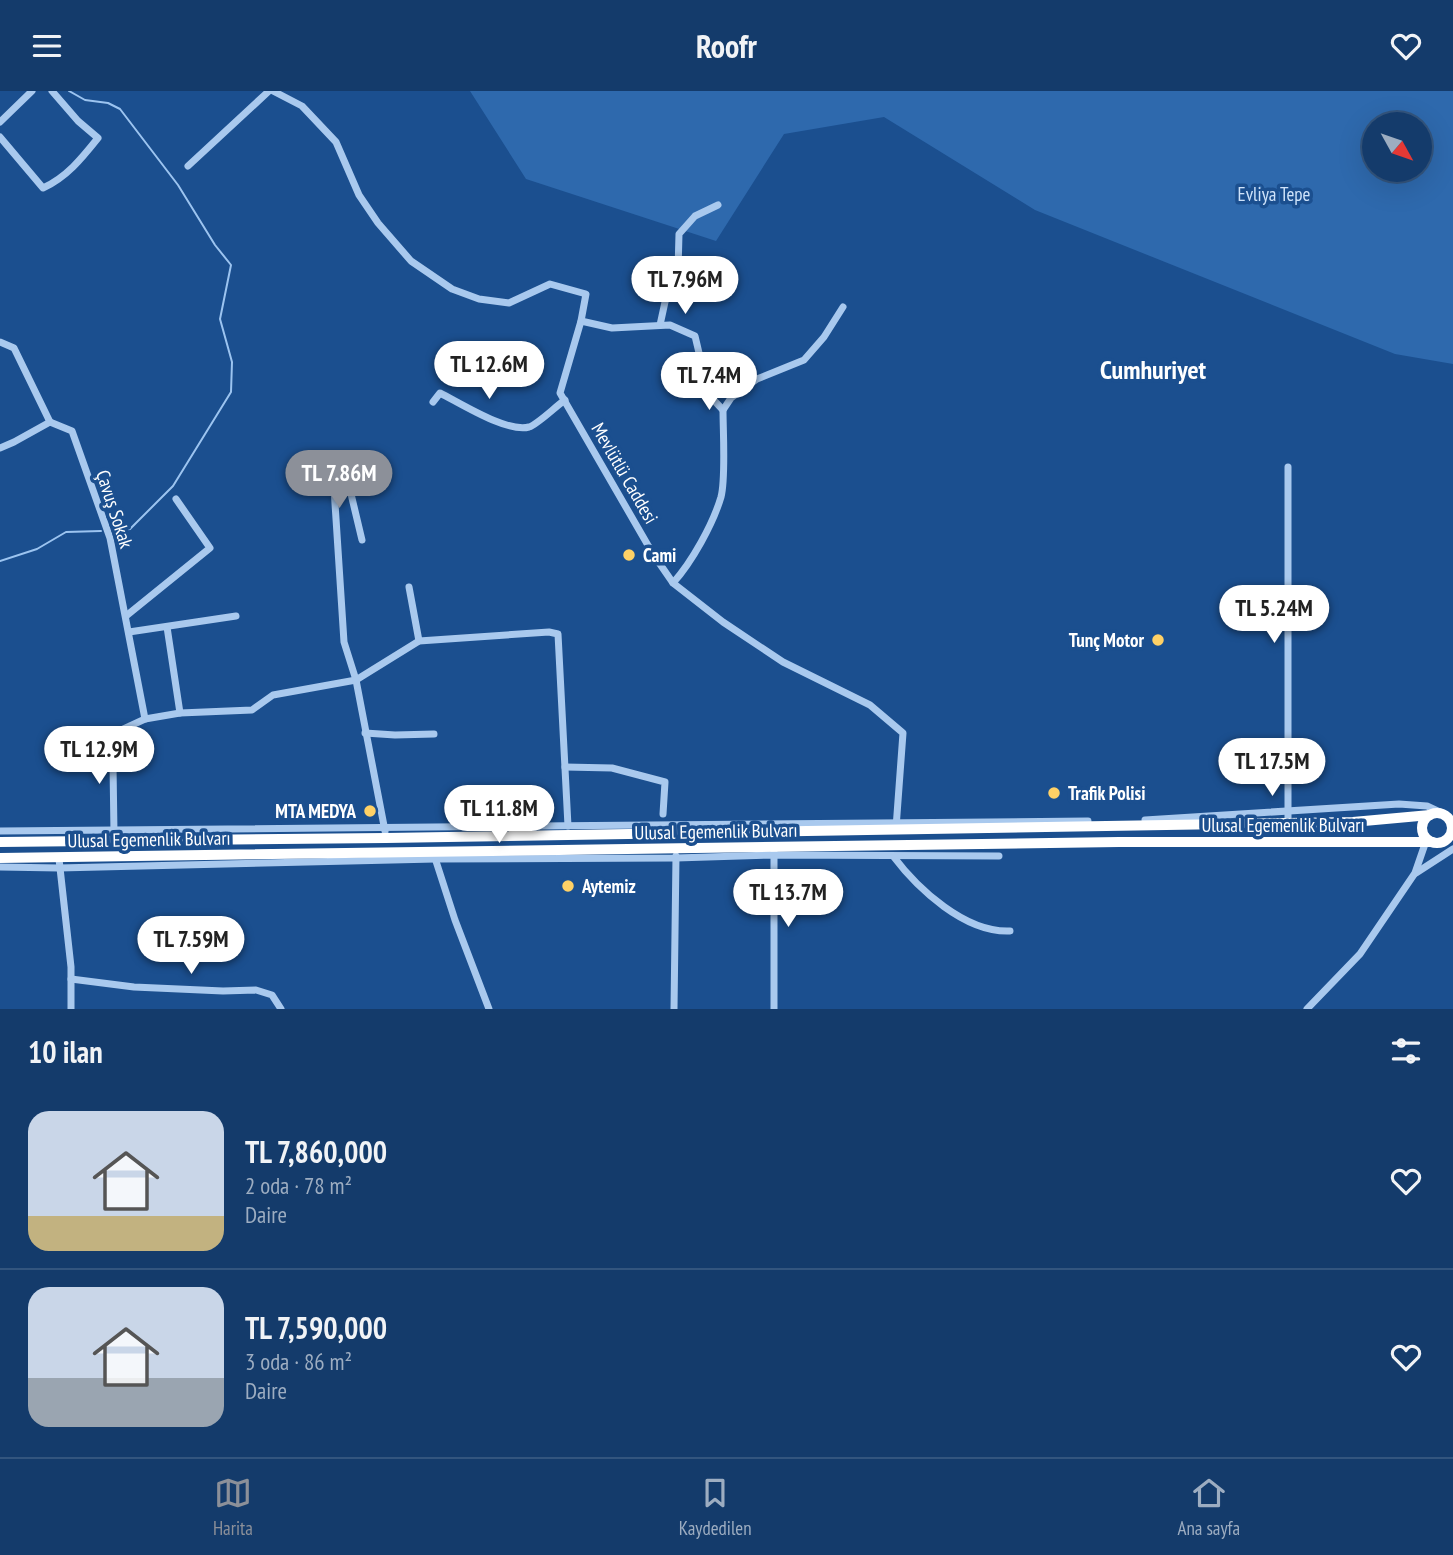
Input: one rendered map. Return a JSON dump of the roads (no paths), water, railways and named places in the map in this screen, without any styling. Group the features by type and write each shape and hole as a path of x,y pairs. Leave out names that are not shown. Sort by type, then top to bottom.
{"highway":[{"name":"Ulusal Egemenlik Bulvarı","path":"0,842 114,835 1353,822 1449,814"},
{"path":"1430,815 1422,826 1435,841 1452,831 1449,814"},
{"path":"385,833 386,854"},
{"name":"Ulusal Egemenlik Bulvarı","path":"0,858 59,863 262,854 434,856 1119,842 1435,841"}],"street":[{"path":"16,91 29,94"},
{"path":"0,138 43,188 58,181 78,163 99,138 78,121 52,91"},
{"path":"188,166 271,91 302,106 336,142 359,195 378,223 411,261 452,289 479,299 509,303 550,284 586,294 561,393 565,400 530,427 515,427 493,419 440,393 433,402"},
{"path":"0,122 29,94"},
{"path":"660,325 665,302 678,271 679,234 695,216 718,205"},
{"path":"673,583 702,540 721,496 723,410 732,398 757,379 804,361 824,337 843,307"},
{"path":"581,321 612,328 670,325 695,336 709,395 723,410"},
{"name":"Çavuş Sokak","path":"0,342 14,348 50,422 72,431 110,538 145,719"},
{"name":"Mevlütlü Caddesi","path":"565,400 653,554 673,583 723,622 783,662 870,705 903,733 896,826"},
{"path":"0,448 50,422"},
{"path":"1287,467 1289,823"},
{"path":"362,540 346,473 334,488 344,642 356,680 385,833 568,826 896,826"},
{"path":"126,616 210,548 176,499"},
{"path":"410,587 419,641"},
{"path":"129,632 236,616"},
{"path":"167,627 180,713"},
{"path":"62,748 117,732 145,719 180,713 252,710 273,695 356,680 419,641 549,632 558,635 568,826"},
{"path":"0,831 114,835 113,765 117,732"},
{"path":"365,733 434,734"},
{"path":"565,767 612,768 666,782 663,814"},
{"path":"1134,823 1288,810 1416,804 1449,814"},
{"path":"1307,1009 1360,954 1435,841"},
{"path":"1415,873 1453,849"},
{"path":"774,1009 774,851 893,856 999,856"},
{"path":"674,1009 676,853"},
{"path":"0,867 59,863 434,856 455,921 489,1009"},
{"path":"893,856 915,884 962,917 980,926 999,931 1010,930"},
{"path":"59,863 70,952 71,1009"},
{"path":"71,979 134,987 256,990 272,995 281,1009"}],"waterway":[{"path":"69,91 85,100 108,103 120,109 178,185 215,245 231,265 220,319 232,362 231,392 173,486 130,529 115,531"},
{"path":"0,561 37,549 66,532 101,531"}],"place":[{"name":"Cami","path":"629,555"},
{"name":"Tunç Motor","path":"1158,640"},
{"name":"Trafik Polisi","path":"1054,793"},
{"name":"MTA MEDYA","path":"370,811"},
{"name":"Aytemiz","path":"568,886"}],"district":[{"name":"Cumhuriyet","path":"1153,369"}],"park label":[{"name":"Evliya Tepe","path":"1274,194"}]}
